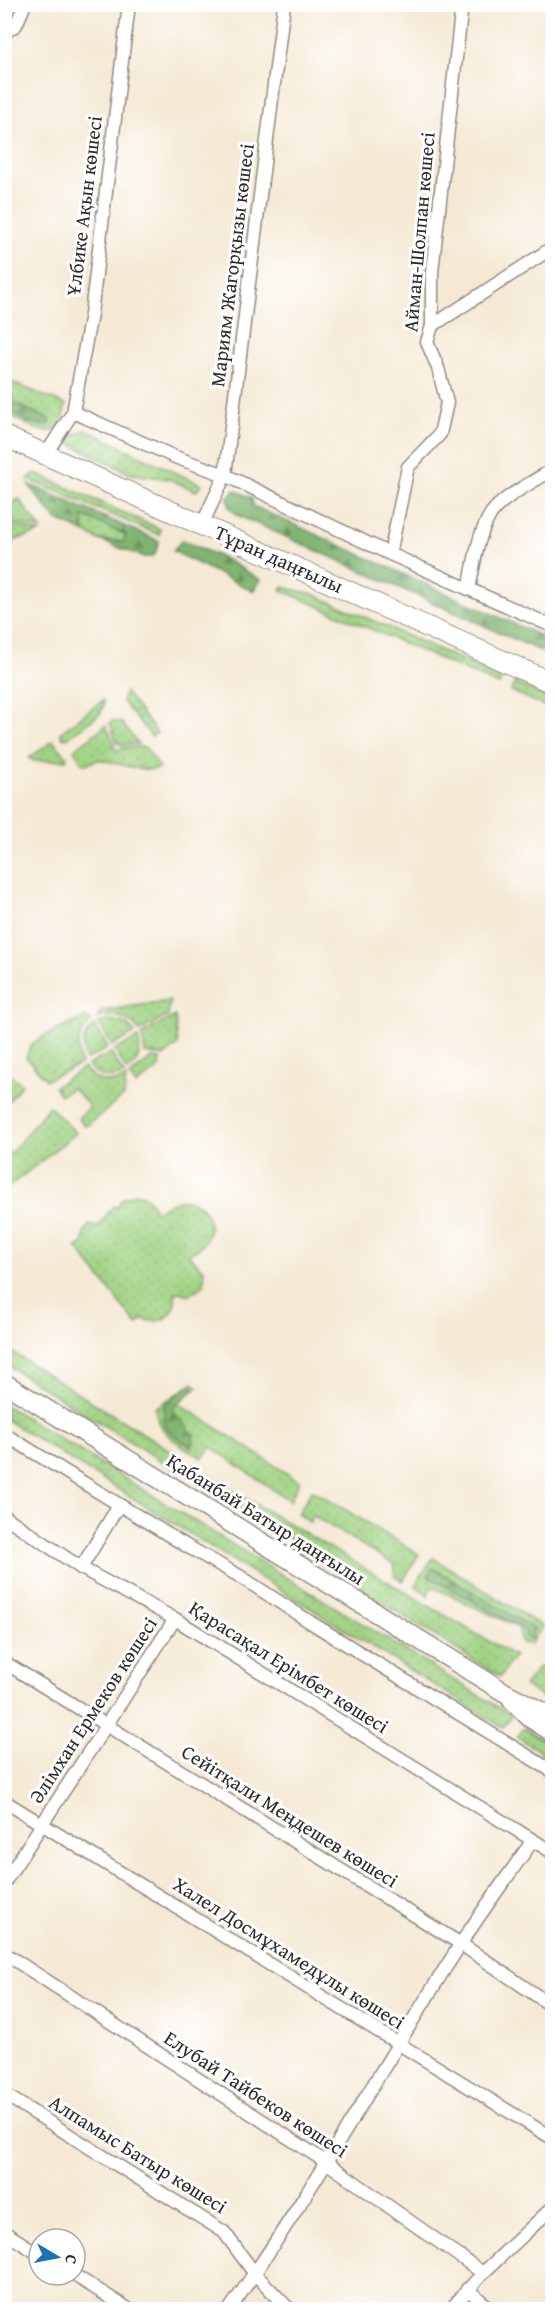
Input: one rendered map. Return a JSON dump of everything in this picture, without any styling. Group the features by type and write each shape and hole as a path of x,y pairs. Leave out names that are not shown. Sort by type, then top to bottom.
{"main road":[{"name":"Тұран даңғылы","path":"4,436 552,683"},
{"name":"Қабанбай Батыр даңғылы","path":"4,1383 504,1692 552,1717"},
{"name":"Қабанбай Батыр даңғылы","path":"504,1692 530,1718 552,1732"}],"street":[{"path":"4,33 16,25 26,4"},
{"name":"Ұлбике Ақын көшесі","path":"73,412 91,314 129,4"},
{"name":"Мариям Жагорқызы көшесі","path":"202,525 225,476 284,4"},
{"name":"Айман-Шолпан көшесі","path":"390,554 408,467 440,434 447,403 438,368 427,342 432,326 432,272 462,4"},
{"path":"432,326 552,248"},
{"path":"46,454 73,412 175,457 225,476 390,554 552,626"},
{"path":"469,589 479,545 489,515 504,501 552,470"},
{"path":"4,1434 241,1577 552,1772"},
{"path":"81,1568 119,1504"},
{"name":"Қарасақал Ерімбет көшесі","path":"4,1516 81,1568 175,1619 552,1852"},
{"name":"Әлімхан Ермеков көшесі","path":"4,1882 175,1619"},
{"name":"Сейітқали Меңдешев көшесі","path":"4,1662 461,1944 552,2006"},
{"name":"Халел Досмұхамедұлы көшесі","path":"4,1801 552,2138"},
{"path":"229,2310 255,2274 326,2162 461,1944 533,1840"},
{"name":"Елубай Тайбеков көшесі","path":"4,1953 326,2162 483,2272"},
{"name":"Алпамыс Батыр көшесі","path":"4,2094 224,2232 255,2274 290,2310"},
{"path":"450,2310 483,2272 552,2208"},
{"path":"4,2232 27,2246"},
{"path":"87,2283 130,2310"},
{"path":"467,2289 492,2310"}],"green space":[{"path":"4,379 66,405 61,424 49,431 41,430 5,412"},
{"path":"5,399 49,419 49,425 37,425 20,418 5,408"},
{"path":"86,430 202,485 196,491 169,479 131,474 61,439"},
{"path":"35,473 160,529 159,535 28,479"},
{"path":"28,484 159,541 155,554 151,557 144,557 99,540 123,542 126,535 83,516 84,532 55,519"},
{"path":"234,490 252,498 253,506 552,641 552,656 237,515 229,507 228,497"},
{"path":"19,499 41,529 9,522 5,507"},
{"path":"82,515 126,534 123,542 99,540 84,532"},
{"path":"11,525 40,532 7,543 5,528"},
{"path":"182,540 225,559 261,580 253,591 173,551"},
{"path":"283,587 313,594 502,678 499,685 281,590"},
{"path":"515,683 552,700 552,710 511,691"},
{"path":"125,692 157,733 152,737 122,701"},
{"path":"103,700 104,704 100,714 67,738 62,737 61,732"},
{"path":"113,721 122,723 138,744 117,743 110,723"},
{"path":"106,725 114,748 117,750 145,747 160,768 139,769 101,760 83,764 74,750"},
{"path":"53,741 67,757 66,760 34,761 29,758"},
{"path":"170,1001 168,1016 139,1031 130,1022 120,1017 97,1018 101,1011"},
{"path":"175,1016 178,1045 165,1056 145,1053 142,1034"},
{"path":"86,1017 92,1021 83,1030 79,1041 78,1052 81,1064 46,1080 26,1057 32,1044"},
{"path":"110,1020 126,1024 135,1033 112,1046 99,1023"},
{"path":"95,1025 108,1048 86,1060 83,1050 84,1041"},
{"path":"138,1038 140,1048 138,1056 127,1071 115,1050"},
{"path":"111,1053 124,1074 104,1077 88,1065"},
{"path":"152,1058 160,1059 159,1068 136,1085 129,1076"},
{"path":"84,1068 93,1077 103,1081 114,1082 126,1078 124,1096 86,1126 78,1118 90,1107 73,1088 60,1095 54,1087"},
{"path":"11,1075 22,1084 7,1103 5,1101 5,1079"},
{"path":"49,1106 76,1133 5,1190 5,1149 11,1153"},
{"path":"136,1193 144,1195 149,1200 155,1212 176,1201 190,1201 199,1205 209,1221 206,1240 199,1248 188,1254 204,1270 204,1285 189,1295 175,1293 174,1308 162,1320 142,1319 137,1325 76,1247 83,1244 84,1233 89,1225 98,1227 113,1206 117,1207 122,1199"},
{"path":"5,1348 181,1457 179,1472 5,1364"},
{"path":"193,1383 198,1387 178,1403 299,1481 290,1501 211,1447 202,1458 166,1433 157,1418 155,1408"},
{"path":"190,1385 195,1389 173,1407 174,1413 194,1435 192,1447 169,1431 164,1415 164,1406"},
{"path":"5,1405 511,1715 503,1728 5,1419"},
{"path":"213,1479 514,1656 500,1677 296,1548 288,1538 248,1512 235,1509 204,1490"},
{"path":"312,1490 419,1554 403,1581 394,1576 395,1565 312,1515 310,1523 298,1513"},
{"path":"433,1558 543,1627 530,1644 521,1643 519,1628 431,1586 428,1595 416,1586"},
{"path":"433,1568 534,1629 531,1639 526,1637 525,1630 428,1576"},
{"path":"539,1667 552,1674 552,1703 524,1686"},
{"path":"524,1728 552,1746 552,1759 517,1737"}]}
